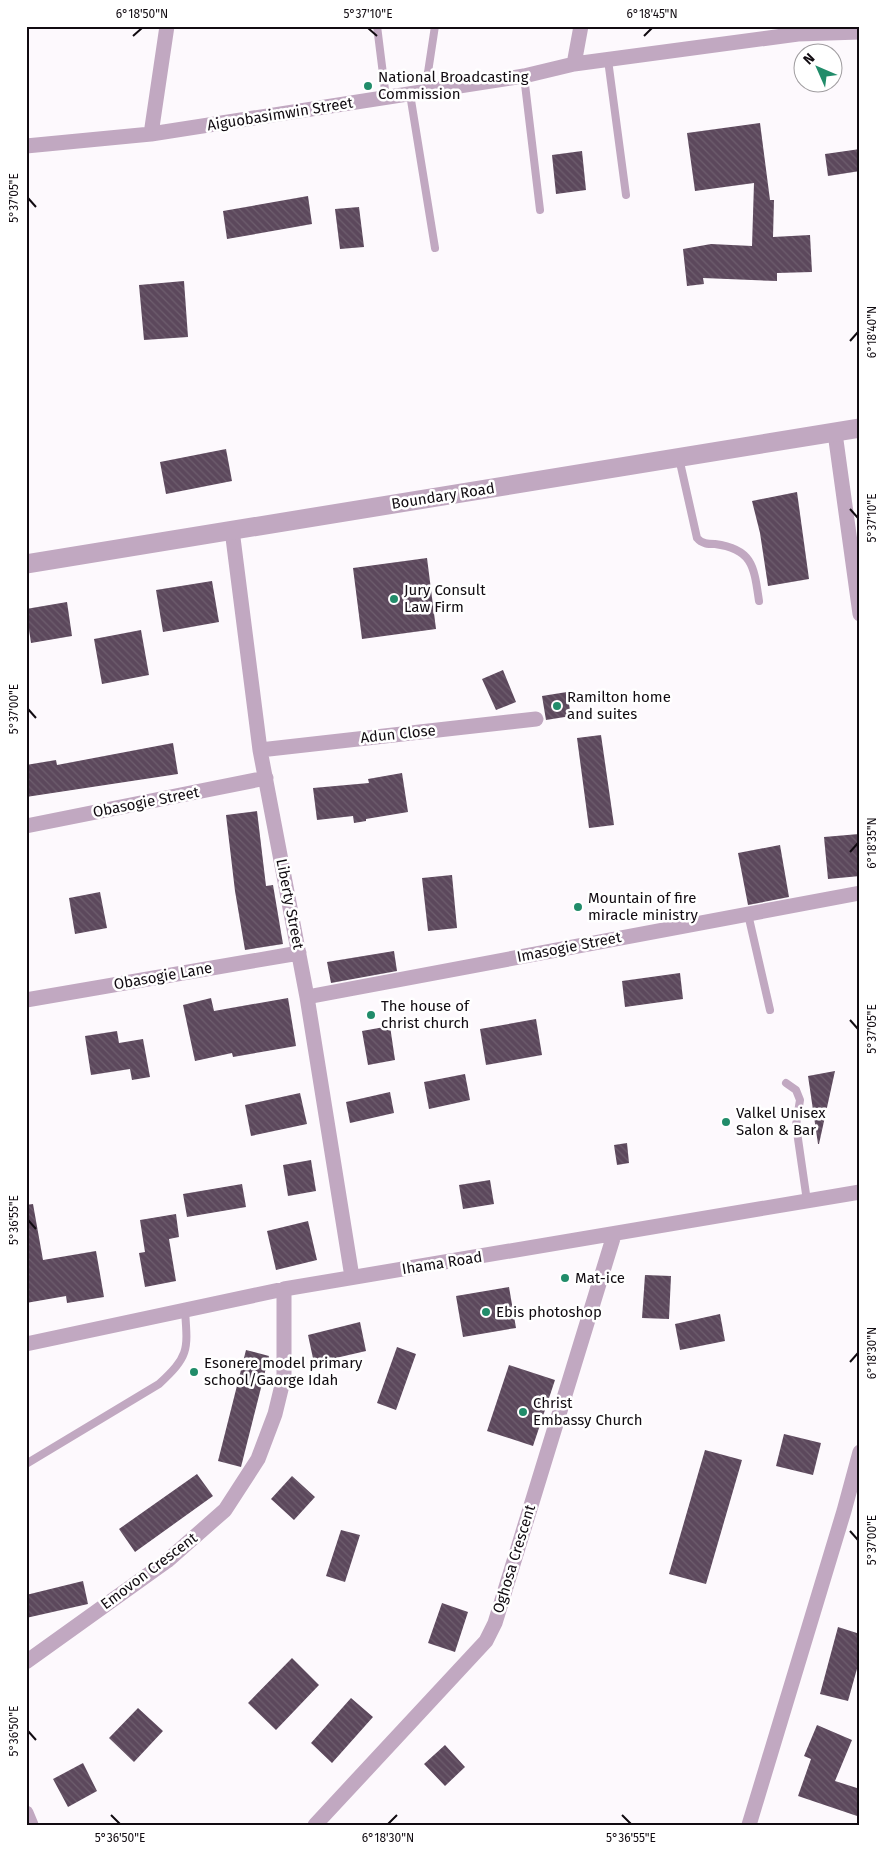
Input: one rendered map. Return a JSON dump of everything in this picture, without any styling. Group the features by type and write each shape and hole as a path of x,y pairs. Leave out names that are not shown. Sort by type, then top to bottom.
{"street":[{"path":"151,134 167,26"},
{"path":"574,64 581,26"},
{"name":"Aiguobasimwin Street","path":"26,146 151,134 524,76 574,64 798,34 860,32"},
{"name":"Boundary Road","path":"26,564 860,428"},
{"path":"835,433 860,614"},
{"name":"Liberty Street","path":"232,530 260,750 307,997 352,1277"},
{"name":"Adun Close","path":"260,750 536,719"},
{"name":"Obasogie Street","path":"26,826 266,778"},
{"name":"Imasogie Street","path":"307,997 860,893"},
{"name":"Obasogie Lane","path":"26,1000 299,953"},
{"name":"Ihama Road","path":"26,1344 284,1289 614,1235 860,1192"},
{"name":"Oghosa Crescent","path":"315,1825 486,1641 495,1622 614,1235"},
{"name":"Emovon Crescent","path":"26,1662 167,1561 225,1510 258,1459 275,1414 284,1377 284,1289"},
{"path":"748,1825 844,1511 860,1452"},
{"path":"26,1813 31,1825"}],"lane":[{"path":"377,26 386,98"},
{"path":"435,26 418,93 435,248"},
{"path":"608,60 626,195"},
{"path":"524,76 540,210"},
{"path":"679,458 697,538 703,543 731,546 749,559 754,569 759,601"},
{"path":"748,914 770,1010"},
{"path":"786,1082 796,1090 800,1100 796,1125 808,1201"},
{"path":"26,1464 159,1384 175,1369 184,1357 188,1344 185,1311"}],"building":[{"path":"760,123 770,200 774,200 773,237 810,235 812,272 777,273 777,281 703,278 704,284 687,286 683,249 711,244 752,246 754,183 695,191 687,133"},
{"path":"860,149 860,171 828,176 825,154"},
{"path":"582,151 586,190 556,194 552,155"},
{"path":"308,196 312,224 227,239 223,211"},
{"path":"359,207 364,247 340,249 335,209"},
{"path":"184,281 188,337 144,340 139,285"},
{"path":"226,449 232,481 166,494 160,462"},
{"path":"797,492 809,579 768,586 760,533 752,501"},
{"name":"Jury Consult Law Firm","path":"427,558 436,629 362,639 353,568"},
{"path":"212,581 219,622 163,632 156,590"},
{"path":"67,602 72,636 31,643 26,609"},
{"path":"141,630 149,675 102,684 94,639"},
{"path":"503,670 516,702 496,710 482,679"},
{"name":"Ramilton home and suites","path":"567,692 571,716 546,720 542,696"},
{"path":"601,735 614,825 589,828 577,738"},
{"path":"173,743 178,774 26,797 26,765 56,760 57,765"},
{"path":"402,773 408,812 366,819 366,821 354,823 353,816 317,820 313,788 369,783 368,779"},
{"path":"257,811 266,886 273,885 283,944 245,950 235,891 226,815"},
{"path":"859,834 860,876 828,879 824,837"},
{"path":"780,845 789,897 748,905 738,853"},
{"path":"452,875 457,928 428,931 422,878"},
{"path":"100,892 107,928 75,934 69,898"},
{"path":"394,951 397,971 331,983 327,962"},
{"path":"680,973 683,999 625,1007 622,981"},
{"path":"211,998 214,1011 288,998 296,1046 233,1057 232,1053 195,1061 183,1005"},
{"path":"536,1019 542,1055 486,1065 480,1029"},
{"path":"390,1026 395,1060 368,1065 362,1031"},
{"path":"117,1031 119,1043 143,1039 150,1077 132,1080 130,1069 91,1075 85,1036"},
{"path":"835,1071 819,1144 818,1144 808,1076"},
{"path":"465,1074 470,1100 429,1109 424,1082"},
{"path":"390,1092 394,1113 350,1123 346,1102"},
{"path":"300,1093 307,1124 251,1136 245,1105"},
{"path":"627,1143 629,1163 617,1165 614,1145"},
{"path":"311,1160 316,1191 288,1196 283,1165"},
{"path":"490,1180 494,1204 463,1209 459,1185"},
{"path":"242,1184 246,1207 187,1217 183,1194"},
{"path":"33,1204 43,1260 96,1251 104,1297 67,1303 66,1296 26,1303 26,1205"},
{"path":"176,1214 179,1237 169,1239 176,1281 145,1287 139,1253 145,1252 140,1220"},
{"path":"308,1221 317,1260 276,1270 267,1231"},
{"path":"645,1275 671,1276 669,1319 642,1318"},
{"name":"Ebis photoshop","path":"509,1287 516,1328 463,1337 456,1296"},
{"path":"720,1314 725,1341 680,1350 675,1324"},
{"path":"360,1322 366,1351 314,1363 308,1335"},
{"path":"397,1347 416,1354 396,1410 377,1403"},
{"path":"246,1350 269,1356 241,1467 218,1461"},
{"path":"509,1365 555,1380 533,1446 487,1431"},
{"path":"784,1434 821,1443 813,1475 776,1466"},
{"path":"705,1450 742,1460 706,1584 669,1574"},
{"path":"197,1474 213,1496 135,1552 119,1529"},
{"path":"292,1476 315,1497 294,1520 271,1499"},
{"path":"341,1530 360,1535 345,1582 326,1576"},
{"path":"83,1581 88,1604 26,1618 26,1595"},
{"path":"442,1603 468,1612 455,1652 428,1643"},
{"path":"838,1627 860,1634 860,1658 848,1701 820,1694"},
{"path":"292,1658 319,1685 276,1730 248,1703"},
{"path":"351,1698 373,1717 332,1763 311,1743"},
{"path":"138,1708 163,1731 134,1762 109,1738"},
{"path":"817,1725 852,1740 835,1781 860,1789 860,1817 798,1796 811,1759 804,1756"},
{"path":"445,1745 465,1767 445,1786 424,1764"},
{"path":"83,1763 97,1791 68,1807 53,1779"}],"place":[{"name":"National Broadcasting Commission","path":"368,86"},
{"name":"Jury Consult Law Firm","path":"394,599"},
{"name":"Ramilton home and suites","path":"557,706"},
{"name":"Mountain of fire miracle ministry","path":"578,907"},
{"name":"The house of christ church","path":"371,1015"},
{"name":"Valkel Unisex Salon & Bar","path":"726,1122"},
{"name":"Mat-ice","path":"565,1278"},
{"name":"Ebis photoshop","path":"486,1312"},
{"name":"Esonere model primary school/Gaorge Idah","path":"194,1372"},
{"name":"Christ Embassy Church","path":"523,1412"}]}
